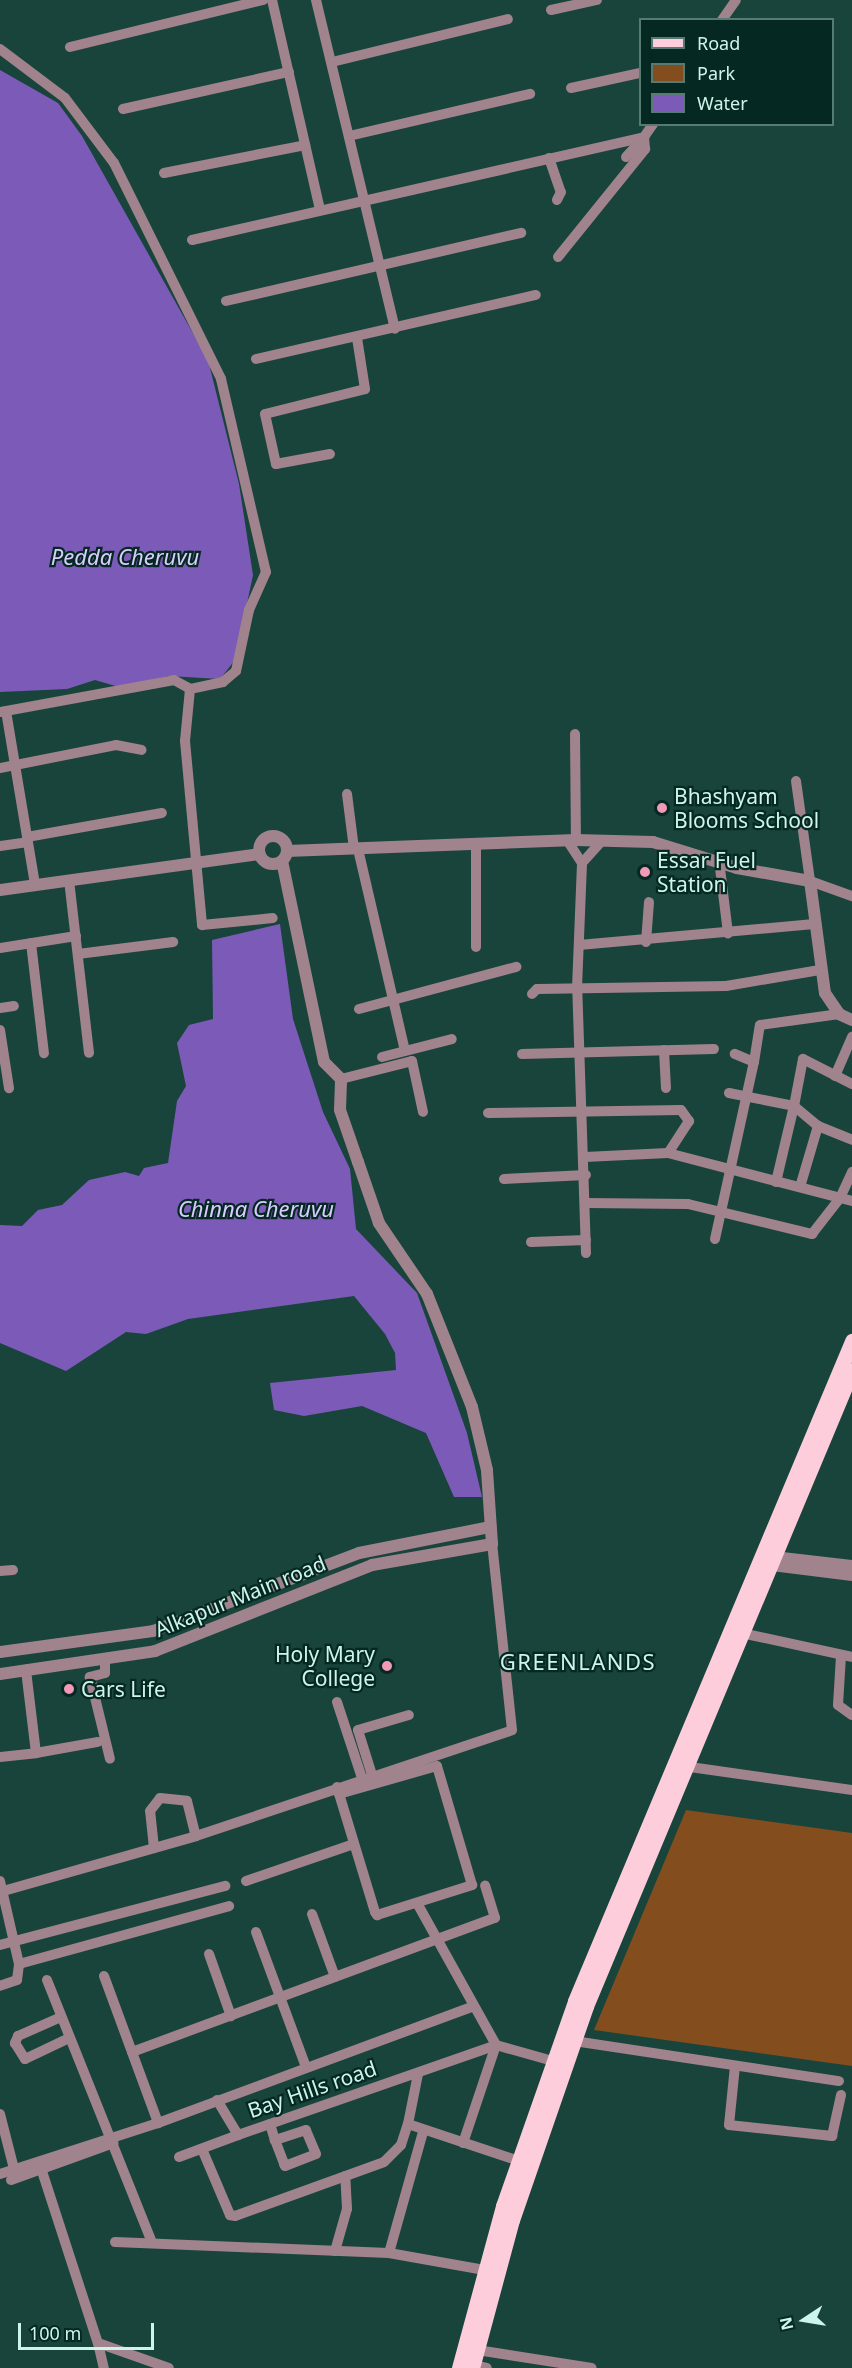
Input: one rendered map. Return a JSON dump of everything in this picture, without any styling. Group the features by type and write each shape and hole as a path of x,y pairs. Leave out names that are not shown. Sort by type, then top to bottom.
{"main road":[{"path":"473,2364 484,2270 553,2061 765,1560 852,1341"},
{"path":"473,2364 478,2319 574,2041 746,1634 765,1560 852,1370"}],"street":[{"path":"70,47 263,0"},
{"path":"272,0 320,210"},
{"path":"316,0 395,329"},
{"path":"551,10 597,0"},
{"path":"723,18 736,0"},
{"path":"332,62 508,19"},
{"path":"0,49 65,98 114,164 221,379 266,572 249,610 236,671 223,682 190,689 174,680 3,712 15,766 35,884"},
{"path":"123,109 288,72"},
{"path":"571,88 639,73"},
{"path":"349,136 530,94"},
{"path":"626,157 652,126"},
{"path":"192,240 644,137"},
{"path":"558,257 645,149 644,137"},
{"path":"164,173 305,145"},
{"path":"549,158 561,192 557,200"},
{"path":"226,300 521,233"},
{"path":"256,359 357,338 536,295"},
{"path":"330,454 276,464 266,414 365,389 357,338"},
{"path":"190,689 185,741 200,864 202,925 273,918"},
{"path":"575,734 572,840 582,863 577,988 586,1175 586,1253"},
{"path":"0,768 116,745 142,750"},
{"path":"796,781 820,970 829,1002 838,1014 852,1020"},
{"path":"347,794 356,849 405,1051"},
{"path":"0,846 162,813"},
{"path":"338,1790 367,1777 512,1730 490,1527 487,1470 472,1407 427,1294 379,1223 340,1110 341,1079 324,1062 284,856 281,839 272,836 261,842 260,854 269,864 284,856 356,849 572,840 653,842 810,881 852,896"},
{"path":"582,863 602,842"},
{"path":"476,844 476,947"},
{"path":"0,890 260,854"},
{"path":"719,860 728,933"},
{"path":"69,880 89,1053"},
{"path":"646,942 649,902"},
{"path":"579,945 646,942 814,924"},
{"path":"0,948 76,936"},
{"path":"78,954 173,942"},
{"path":"31,943 44,1053"},
{"path":"359,1009 516,967"},
{"path":"532,994 577,988 726,986 820,970"},
{"path":"0,1008 14,1006"},
{"path":"715,1239 760,1025 838,1014"},
{"path":"0,1030 9,1088"},
{"path":"835,1076 852,1037"},
{"path":"382,1057 453,1039"},
{"path":"522,1054 714,1049"},
{"path":"664,1050 666,1089"},
{"path":"735,1054 754,1062"},
{"path":"776,1182 794,1106 802,1059 852,1084"},
{"path":"341,1079 412,1061 423,1113"},
{"path":"729,1093 794,1106 818,1126 852,1140"},
{"path":"488,1113 681,1110 689,1121 668,1153"},
{"path":"800,1187 818,1126"},
{"path":"585,1157 668,1153 728,1172 852,1201"},
{"path":"586,1203 672,1203 812,1234 840,1198 852,1172"},
{"path":"504,1179 586,1175"},
{"path":"531,1242 586,1240"},
{"name":"Alkapur Main road","path":"0,1652 160,1629 359,1553 490,1527"},
{"name":"Alkapur Main road","path":"0,1674 105,1661 166,1647 372,1565 492,1544"},
{"path":"765,1560 830,1569 852,1575"},
{"path":"830,1569 852,1566"},
{"path":"0,1571 13,1570"},
{"path":"160,1629 166,1647"},
{"path":"746,1634 847,1657 838,1705 852,1715"},
{"path":"105,1661 105,1673 90,1677 110,1759"},
{"path":"26,1670 36,1753"},
{"path":"337,1702 367,1777"},
{"path":"367,1777 358,1730 409,1715"},
{"path":"0,1757 98,1742"},
{"path":"0,1986 17,1980 19,1965 1,1888 196,1836 338,1790 437,1766 473,1881 417,1903 377,1915 338,1790"},
{"path":"690,1767 852,1790"},
{"path":"154,1848 150,1811 160,1798 187,1801 196,1836"},
{"path":"246,1881 354,1844"},
{"path":"132,2052 279,1997 440,1941 495,1918 485,1885"},
{"path":"0,1945 225,1886"},
{"path":"417,1903 440,1941 472,2007 496,2045 553,2061"},
{"path":"19,1965 229,1906"},
{"path":"312,1914 335,1977"},
{"path":"256,1932 306,2067"},
{"path":"209,1954 231,2016"},
{"path":"104,1976 158,2123"},
{"path":"47,1980 109,2143 152,2243"},
{"path":"217,2100 472,2007"},
{"path":"61,2017 18,2036 15,2043 25,2059 69,2038"},
{"path":"574,2041 839,2081"},
{"path":"463,2144 496,2045"},
{"name":"Bay Hills road","path":"109,2143 120,2136 217,2100 238,2135 496,2045"},
{"path":"735,2066 729,2125 832,2136 841,2095"},
{"path":"202,2149 230,2215 235,2216 392,2157 408,2124 418,2074"},
{"path":"0,2114 15,2173"},
{"path":"270,2124 275,2140"},
{"path":"408,2124 423,2132 519,2161"},
{"path":"389,2253 423,2132"},
{"path":"179,2157 238,2135"},
{"path":"0,2181 41,2169 109,2143"},
{"path":"0,2174 41,2169"},
{"path":"41,2169 98,2343 104,2368"},
{"path":"335,2251 347,2209 345,2176"},
{"path":"115,2242 389,2253 484,2270"},
{"path":"98,2343 169,2368"},
{"path":"473,2364 592,2368"}],"green space":[{"path":"686,1810 852,1833 852,2066 594,2030"}],"water":[{"name":"Pedda Cheruvu","path":"0,70 58,103 82,136 208,360 239,484 253,575 235,660 220,679 169,676 119,687 95,680 67,689 0,692"},
{"name":"Chinna Cheruvu","path":"280,924 293,1019 323,1112 350,1169 356,1229 417,1293 467,1433 482,1497 454,1497 426,1433 362,1406 304,1416 274,1410 270,1383 396,1370 395,1353 385,1334 354,1296 188,1319 146,1334 126,1332 66,1371 0,1343 0,1225 22,1226 38,1210 62,1205 89,1180 125,1172 139,1176 144,1168 168,1163 177,1101 186,1086 177,1043 189,1025 213,1019 212,940"}],"place":[{"name":"Bhashyam Blooms School","path":"662,808"},
{"name":"Essar Fuel Station","path":"645,872"},
{"name":"Holy Mary College","path":"387,1666"},
{"name":"Cars Life","path":"69,1689"}],"district":[{"name":"GREENLANDS","path":"578,1662"}]}
